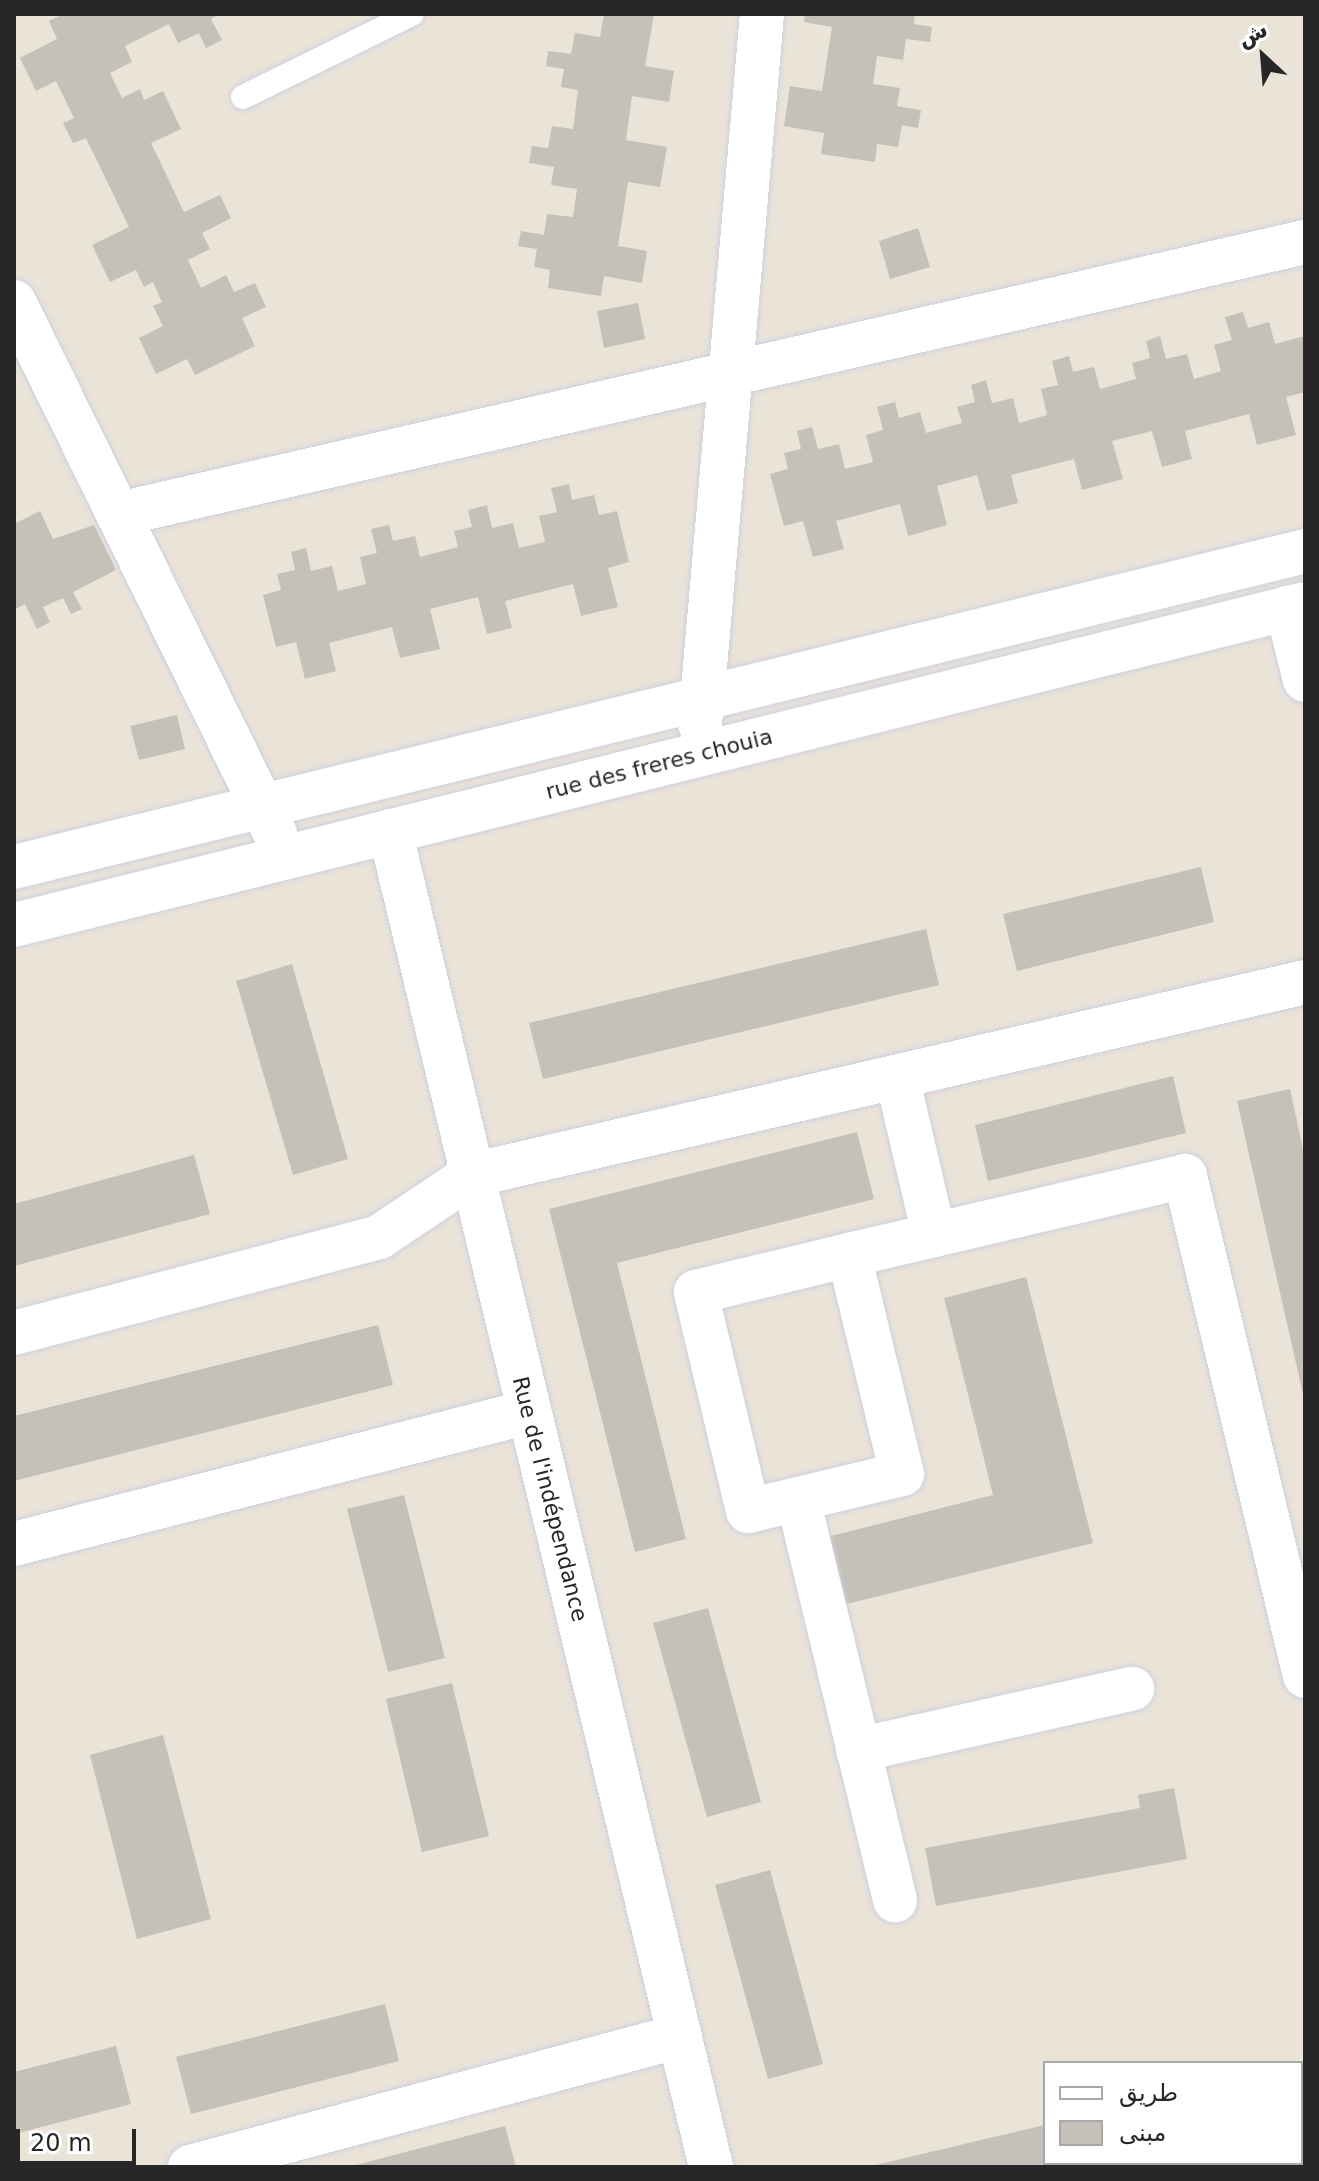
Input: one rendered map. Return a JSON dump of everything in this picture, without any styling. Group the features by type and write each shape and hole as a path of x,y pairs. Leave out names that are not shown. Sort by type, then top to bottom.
{"street":[{"path":"698,755 762,14"},
{"path":"119,514 1305,242"},
{"path":"14,302 263,806 285,857"},
{"path":"14,867 1305,551"},
{"path":"1296,606 1305,680"},
{"name":"rue des freres chouia","path":"14,925 1296,606"},
{"name":"Rue de l'indépendance","path":"390,831 711,2167"},
{"path":"14,1333 379,1237 472,1175 1305,982"},
{"path":"897,1077 934,1235"},
{"path":"849,1255 902,1474 748,1511 696,1292 849,1255 1185,1176 1305,1676"},
{"path":"14,1544 528,1412"},
{"path":"798,1499 895,1900"},
{"path":"858,1750 1132,1689"},
{"path":"190,2167 680,2036"}],"lane":[{"path":"243,97 412,14"}],"building":[{"path":"63,14 220,14 211,19 222,40 206,48 199,33 178,43 169,24 125,46 132,62 110,73 122,98 140,89 144,100 163,91 181,129 151,143 184,212 220,195 231,218 202,233 210,249 188,260 201,288 226,275 234,292 255,283 266,307 242,318 255,346 195,375 187,359 156,374 139,338 163,326 153,306 162,302 153,282 144,287 136,270 110,282 92,245 129,227 86,138 73,143 63,123 74,118 56,81 36,91 20,58 57,39 49,21"},
{"path":"604,14 654,14 645,66 674,71 669,102 632,96 626,140 667,147 660,187 628,182 618,246 647,251 642,283 604,276 601,296 548,288 550,270 534,267 537,249 518,246 521,231 544,235 547,214 573,217 577,189 551,185 554,167 529,163 532,146 548,148 552,126 573,129 578,90 561,87 564,69 546,66 548,51 571,54 575,33 600,37"},
{"path":"805,14 915,14 914,24 932,27 930,42 906,39 903,60 877,56 873,84 900,88 897,106 921,110 918,128 902,125 898,147 877,144 875,162 821,154 824,133 784,126 790,86 822,91 832,27 804,22"},
{"path":"918,228 930,267 890,279 879,241"},
{"path":"638,303 645,339 604,348 597,311"},
{"path":"1243,312 1248,328 1269,322 1275,344 1305,336 1305,392 1286,397 1296,435 1257,445 1249,414 1185,431 1192,459 1162,467 1152,431 1112,441 1123,479 1082,490 1074,459 1011,475 1018,503 987,511 977,475 937,486 947,525 908,536 900,504 836,521 844,549 813,557 803,521 784,526 770,474 788,469 784,453 801,449 797,431 812,427 818,449 839,444 845,469 873,462 866,435 883,430 877,407 895,402 899,418 920,412 926,433 962,423 957,407 975,402 971,385 986,380 992,403 1013,398 1019,423 1047,415 1041,389 1058,385 1052,361 1069,356 1073,372 1094,367 1100,389 1136,379 1132,363 1150,358 1146,341 1160,336 1166,359 1187,354 1194,379 1221,371 1214,345 1232,340 1225,317"},
{"path":"569,484 572,500 594,495 599,515 617,511 629,562 608,568 618,607 581,616 573,584 505,601 512,628 487,634 478,597 430,609 440,649 400,658 392,627 329,643 336,671 305,679 296,642 276,647 263,595 281,590 277,574 295,570 291,552 306,548 311,571 332,566 338,591 366,584 360,557 377,553 371,529 389,525 393,541 415,536 420,557 458,547 454,531 472,527 468,510 487,505 492,528 513,523 519,548 545,542 539,516 557,512 551,488"},
{"path":"40,511 53,539 94,525 116,570 73,592 82,609 71,614 63,598 43,607 50,622 37,629 25,604 14,610 14,524"},
{"path":"177,715 185,749 139,760 130,726"},
{"path":"1201,867 1214,922 1017,971 1003,914"},
{"path":"926,929 939,985 543,1079 529,1023"},
{"path":"292,964 348,1159 293,1175 236,981"},
{"path":"1173,1076 1186,1133 988,1181 975,1125"},
{"path":"1290,1089 1305,1158 1304,1399 1237,1101"},
{"path":"857,1132 874,1199 617,1263 686,1539 635,1552 549,1209"},
{"path":"194,1155 210,1214 14,1266 14,1204"},
{"path":"1026,1277 1093,1543 843,1605 827,1537 993,1495 944,1298"},
{"path":"378,1325 393,1385 14,1481 14,1416"},
{"path":"404,1495 445,1658 388,1672 347,1509"},
{"path":"708,1608 761,1802 707,1817 653,1623"},
{"path":"452,1683 489,1836 422,1852 386,1699"},
{"path":"163,1735 211,1919 137,1939 90,1755"},
{"path":"1174,1788 1187,1859 936,1906 925,1848 1140,1808 1138,1795"},
{"path":"770,1870 823,2064 768,2079 715,1885"},
{"path":"385,2004 399,2061 191,2114 176,2057"},
{"path":"116,2046 131,2104 14,2134 14,2072"},
{"path":"1043,2125 1043,2165 1054,2165 867,2167"},
{"path":"505,2126 516,2167 352,2167 352,2166"}]}
